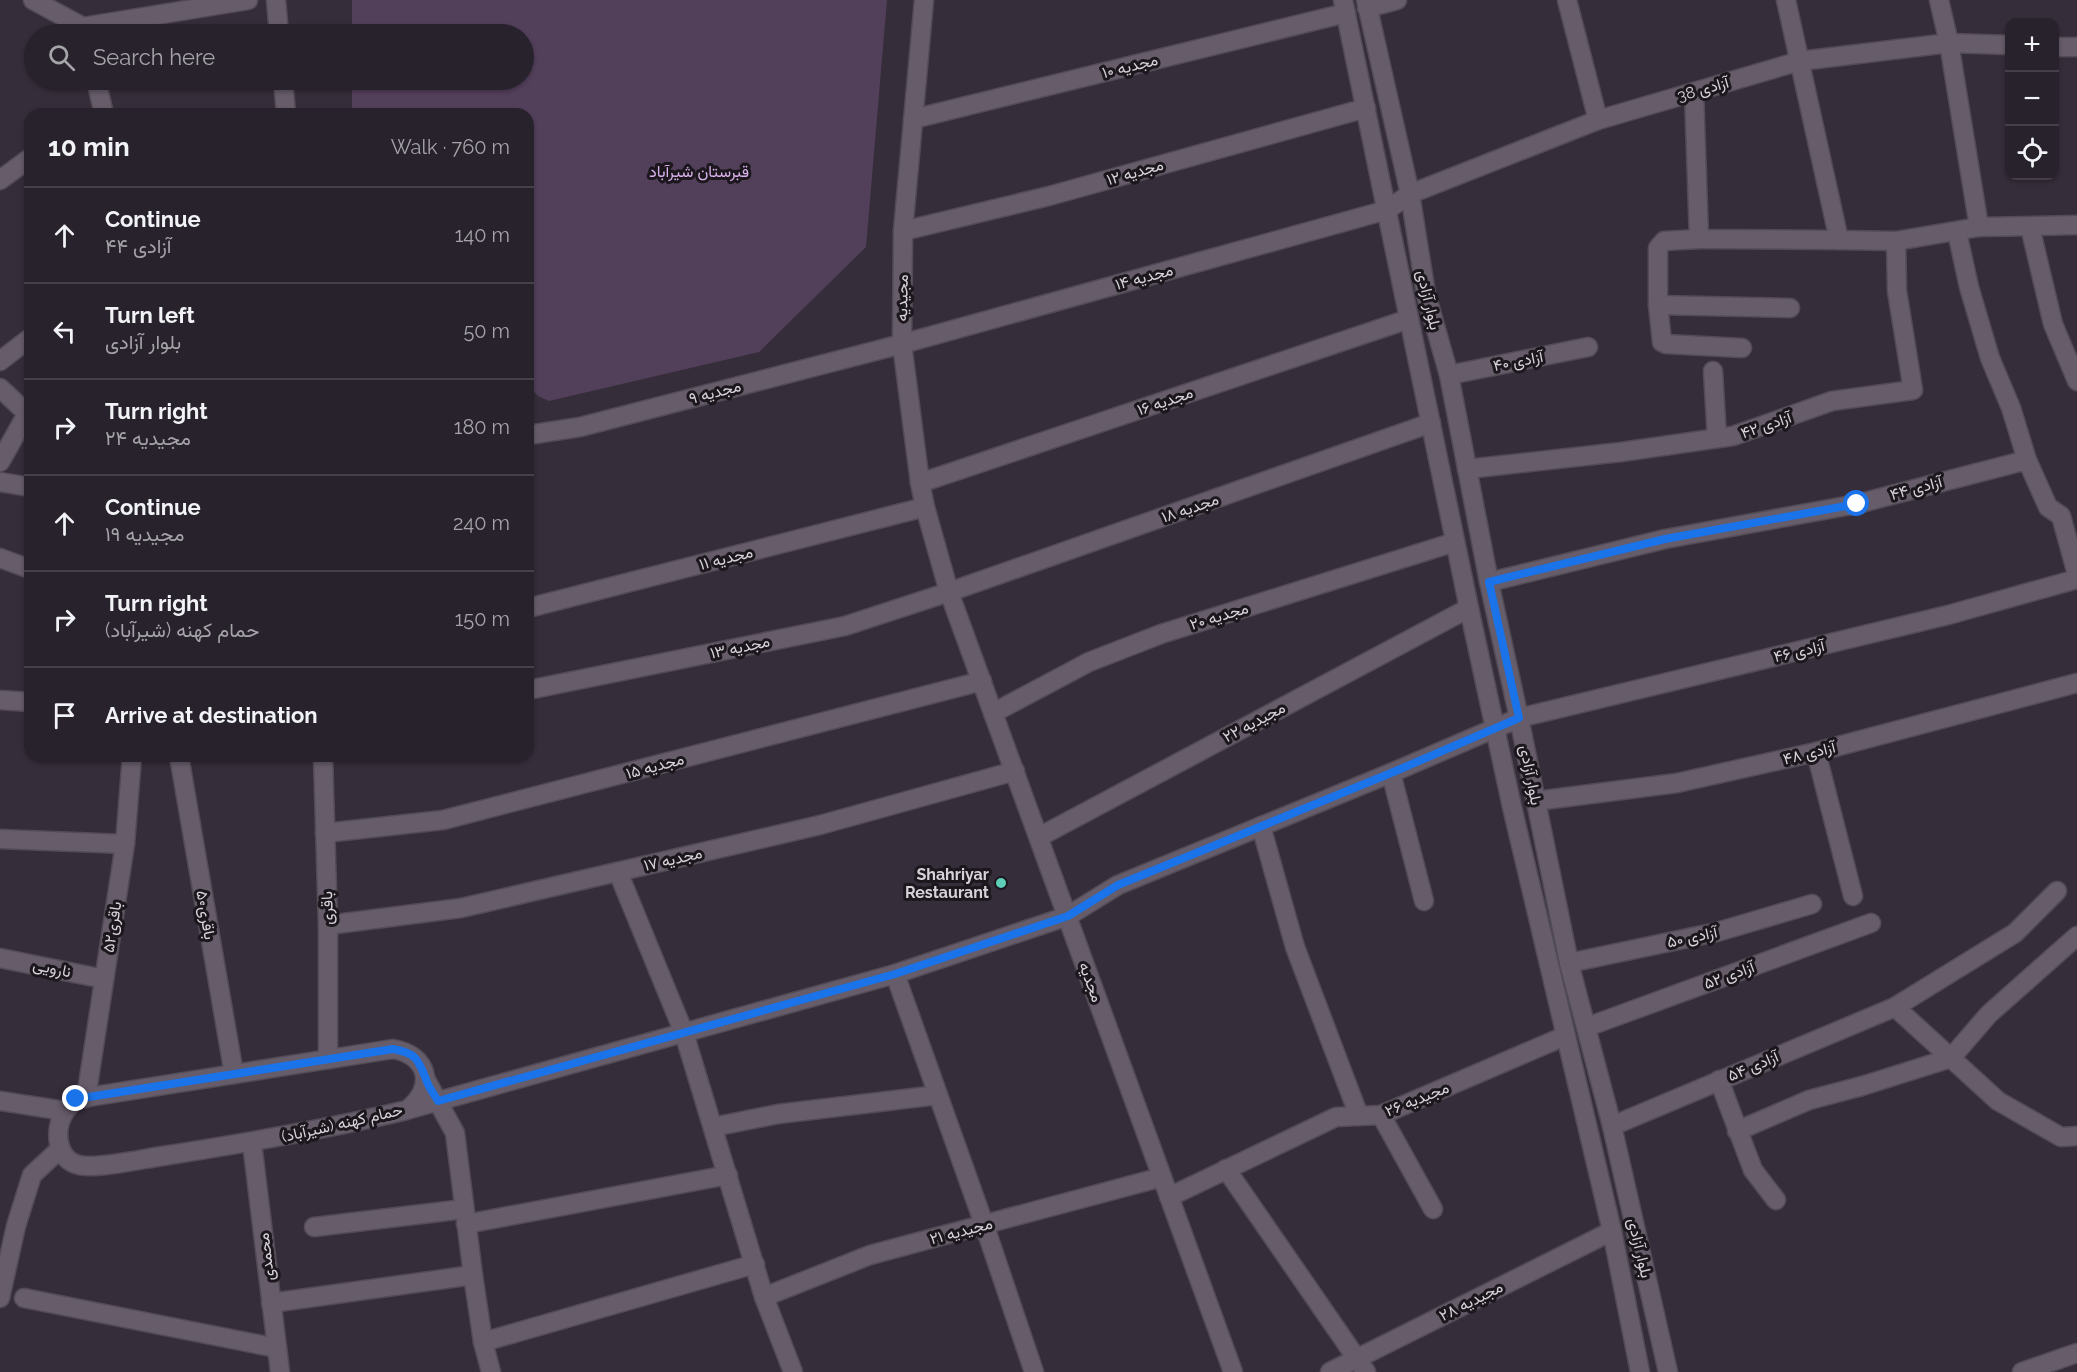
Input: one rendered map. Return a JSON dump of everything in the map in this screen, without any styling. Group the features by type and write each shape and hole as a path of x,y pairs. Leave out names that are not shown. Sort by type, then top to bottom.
{"street":[{"path":"33,0 72,24"},
{"path":"121,24 248,0"},
{"path":"276,0 278,24"},
{"name":"مجیدیه","path":"924,0 903,231 902,344 920,483 949,592"},
{"path":"1366,4 1397,0"},
{"path":"1567,0 1598,120"},
{"path":"1786,0 1839,240"},
{"path":"1939,0 1949,43 1979,227"},
{"name":"بلوار آزادی","path":"1366,4 1410,194 1426,294 1449,375 1489,582 1569,963 1612,1126 1668,1372"},
{"name":"مجدیه ۱۰","path":"913,119 1345,7"},
{"name":"بلوار آزادی","path":"1345,7 1468,608 1512,807 1612,1231 1640,1372"},
{"name":"آزادی 38","path":"1410,194 1598,120 1800,61 1949,43 2005,45"},
{"path":"2059,46 2077,47"},
{"path":"97,90 100,108"},
{"path":"284,90 285,108"},
{"path":"1694,92 1699,239"},
{"name":"مجدیه ۱۲","path":"903,231 1049,196 1366,108"},
{"path":"0,180 24,162"},
{"name":"مجدیه ۱۴","path":"902,344 1387,210 1410,194"},
{"path":"1742,348 1662,342 1658,305 1658,248 1660,244 1664,241 1699,239 1896,241 1979,227 2077,225"},
{"path":"2030,227 2053,324 2077,381"},
{"path":"1957,232 1969,287 1990,358 2011,408 2027,459 2048,507 2069,515 2077,574"},
{"name":"آزادی ۴۲","path":"1467,469 1733,436 1832,401 1913,390 1897,291 1896,241"},
{"path":"1658,305 1790,308"},
{"name":"مجدیه ۱۶","path":"920,483 1409,319"},
{"path":"0,362 24,343"},
{"name":"مجدیه ۹","path":"534,434 580,427 902,344"},
{"name":"آزادی ۴۰","path":"1449,375 1588,347"},
{"path":"1416,354 1441,348"},
{"path":"1713,371 1717,438"},
{"path":"0,388 24,411"},
{"path":"0,462 24,422"},
{"name":"مجدیه ۱۸","path":"949,592 1431,423"},
{"name":"آزادی ۴۴","path":"1489,582 1665,539 1857,504 2027,459"},
{"path":"0,482 24,486"},
{"name":"مجدیه ۱۱","path":"534,606 925,507"},
{"name":"مجدیه ۲۰","path":"993,712 1089,662 1161,634 1455,542"},
{"path":"0,558 24,567"},
{"name":"آزادی ۴۶","path":"407,1110 895,974 1068,916 1118,885 1519,718 1948,615 2077,579"},
{"name":"مجدیه","path":"949,592 1233,1372"},
{"name":"مجدیه ۱۳","path":"534,689 844,626 949,592"},
{"name":"مجیدیه ۲۲","path":"1039,837 1468,608"},
{"name":"مجدیه ۱۵","path":"325,833 443,820 982,681"},
{"name":"آزادی ۴۸","path":"1512,807 1536,801 1677,783 1816,752 2077,683"},
{"path":"0,700 24,702"},
{"path":"1816,752 1853,896"},
{"name":"باقری۵۲","path":"87,1098 125,844 132,762"},
{"name":"باقری۵۰","path":"180,762 234,1074"},
{"name":"باقری","path":"323,762 328,925 328,1059"},
{"name":"مجدیه ۱۷","path":"328,925 461,908 820,825 1015,771"},
{"path":"1391,773 1424,901"},
{"path":"1261,826 1295,947 1359,1116"},
{"path":"0,838 125,844"},
{"path":"618,872 684,1033 764,1297 793,1372"},
{"name":"آزادی ۵۴","path":"1612,1126 1895,1007 2016,933 2057,891"},
{"name":"آزادی ۵۰","path":"1569,963 1717,932 1812,904"},
{"name":"آزادی ۵۲","path":"1565,1036 1871,923"},
{"path":"1737,1131 1809,1100 1951,1058 1989,1014 2077,936"},
{"name":"نارویی","path":"0,958 104,979"},
{"path":"895,974 1034,1372"},
{"path":"1895,1007 1998,1101 2061,1137 2077,1136"},
{"name":"مجیدیه ۲۶","path":"1169,1197 1336,1117 1381,1115 1565,1036"},
{"path":"0,1298 16,1226 32,1175 60,1149 59,1126 65,1111 76,1099 393,1049 405,1051 416,1057 455,1133 483,1342 491,1372"},
{"name":"حمام کهنه (شیرآباد)","path":"60,1149 65,1158 79,1165 115,1163 252,1143 407,1110 424,1092 426,1080"},
{"path":"1719,1080 1753,1170 1776,1200"},
{"path":"713,1127 778,1114 938,1095"},
{"path":"0,1101 65,1111"},
{"path":"1381,1115 1433,1209"},
{"name":"محمدی","path":"252,1143 280,1372"},
{"path":"1226,1169 1361,1365"},
{"path":"314,1227 465,1216 728,1175"},
{"name":"مجیدیه ۲۱","path":"764,1297 870,1255 1162,1177"},
{"name":"مجیدیه ۲۸","path":"1330,1372 1361,1365 1612,1231"},
{"path":"483,1342 755,1264"},
{"path":"1622,1278 1645,1272"},
{"path":"271,1303 473,1275"},
{"path":"24,1298 277,1348"},
{"path":"2022,1372 2077,1353"}],"green space":[{"name":"قبرستان شیرآباد","path":"352,0 887,0 866,247 759,352 549,401 534,392 534,108 352,108 352,90 534,90 534,24 352,24"}],"place":[{"name":"Shahriyar Restaurant","path":"1001,883"}],"route":[{"path":"76,1099 393,1049 405,1051 416,1057 438,1101 895,974 1068,916 1118,885 1519,718 1489,582 1665,539 1857,504"}]}
